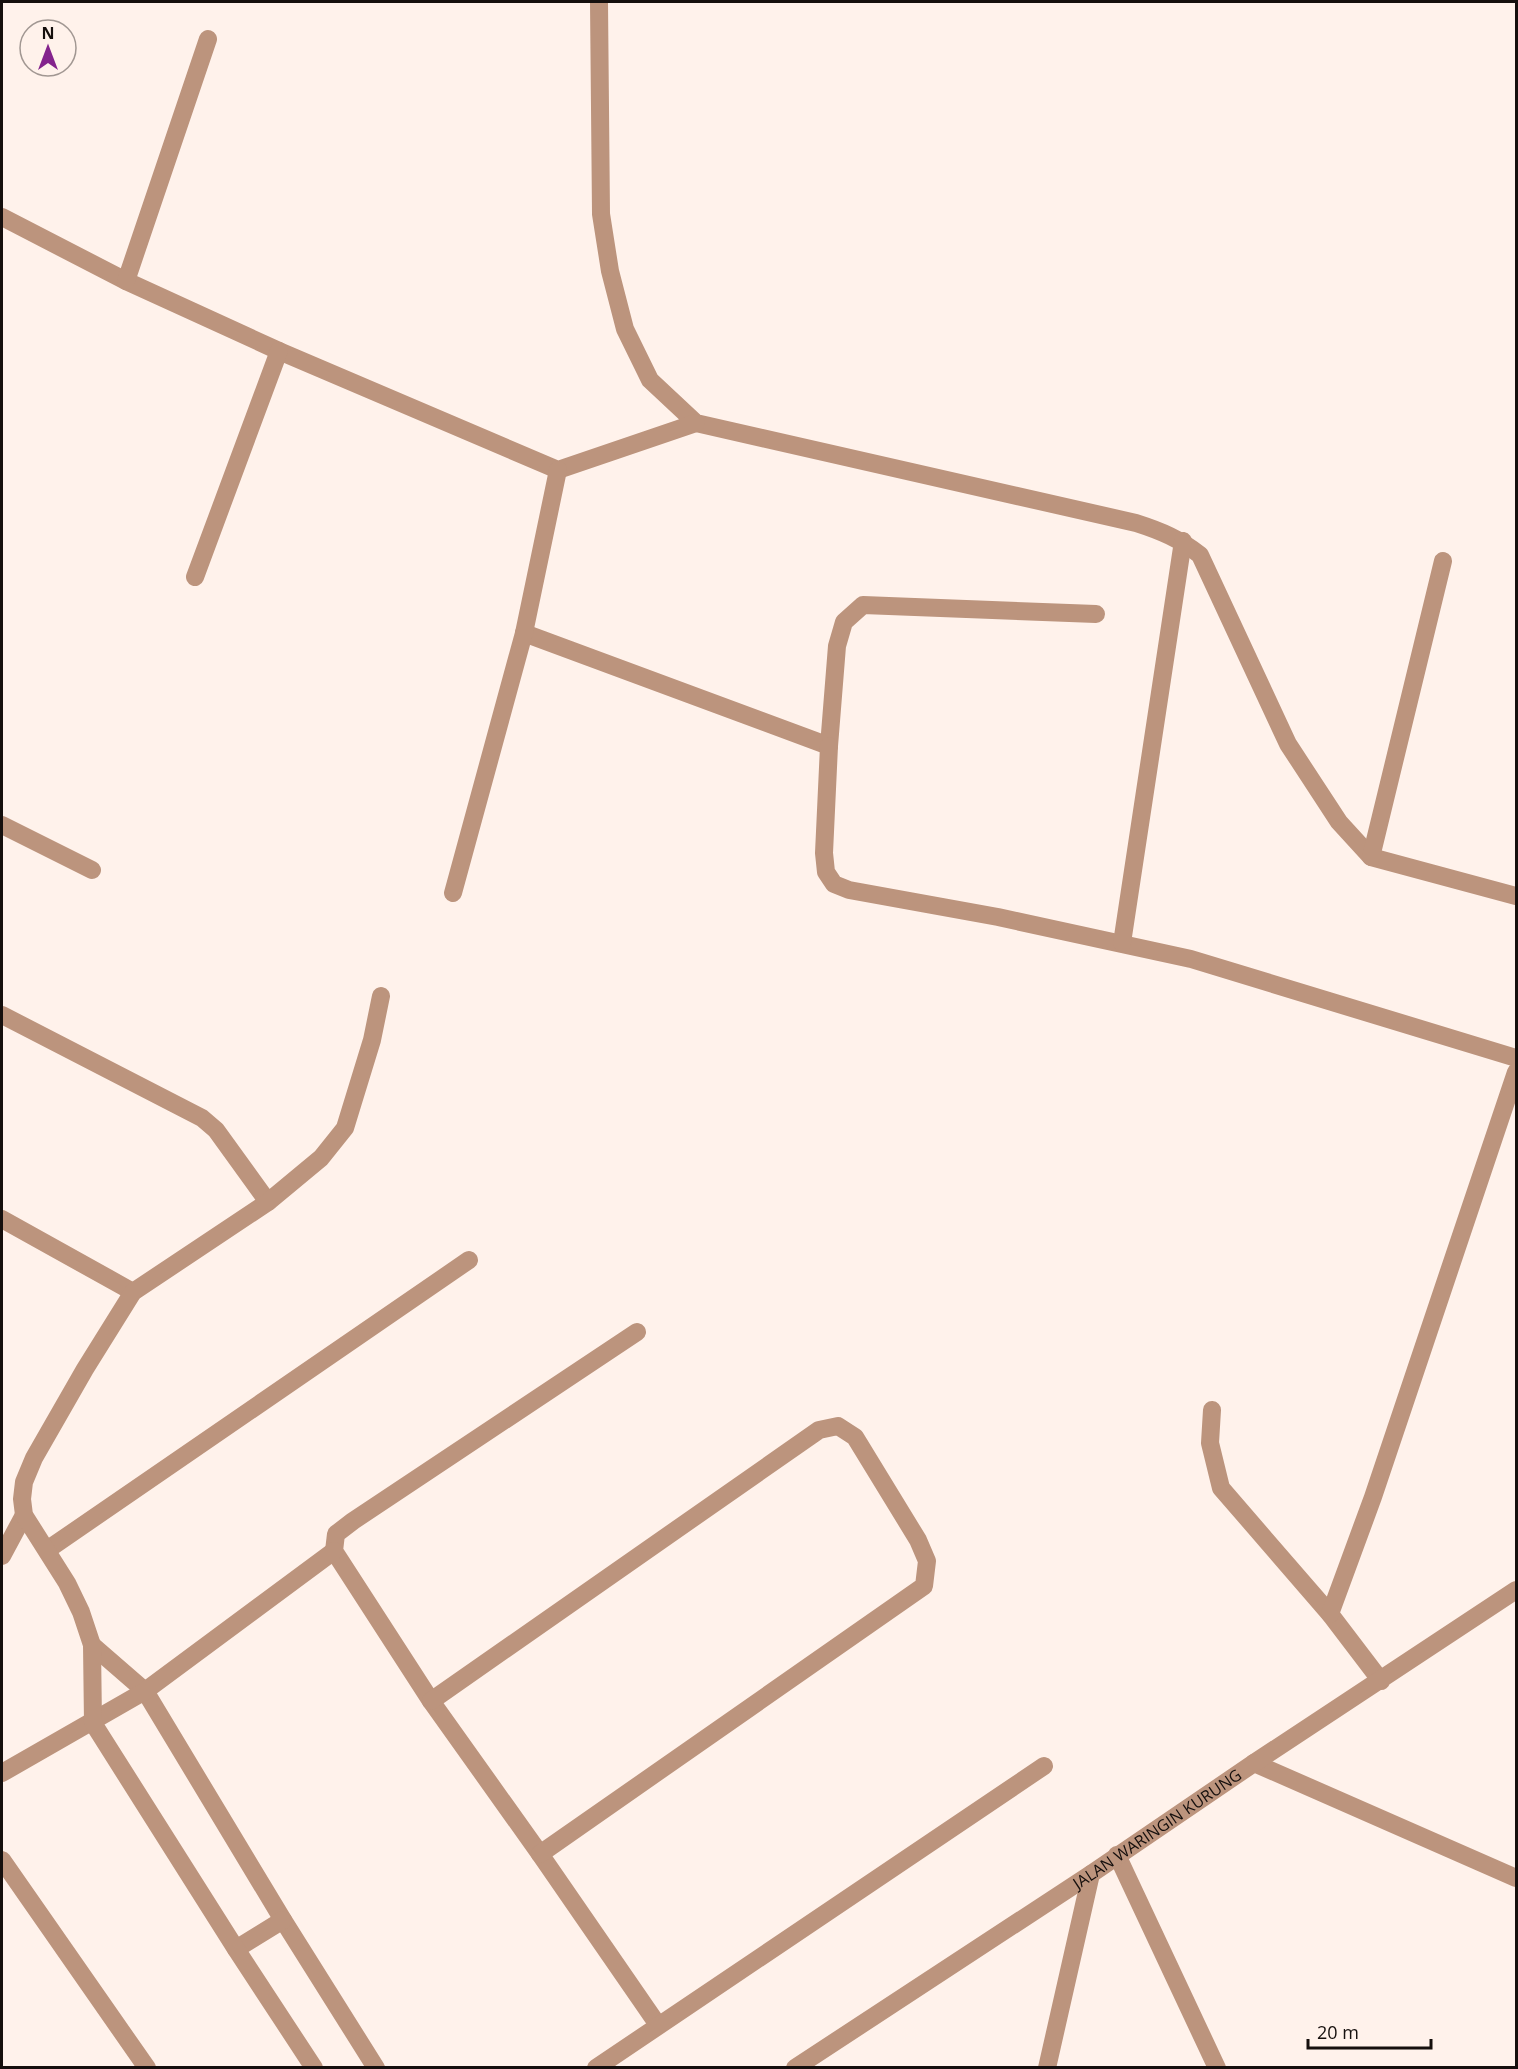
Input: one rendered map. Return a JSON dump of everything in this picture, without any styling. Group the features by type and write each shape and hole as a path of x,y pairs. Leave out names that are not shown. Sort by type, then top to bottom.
{"street":[{"path":"599,2 601,214 610,270 624,329 650,380 696,423 1136,523 1166,533 1183,542 1200,555 1288,744 1339,822 1371,857 1516,896"},
{"path":"126,281 208,39"},
{"path":"2,217 126,281 279,351 558,470 696,423"},
{"path":"195,577 279,351"},
{"path":"453,893 524,633 558,470"},
{"path":"1122,943 1183,542"},
{"path":"1371,857 1443,561"},
{"path":"1096,614 863,605 844,622 837,646 824,853 826,872 834,884 849,890 998,917 1191,959 1516,1058"},
{"path":"524,633 829,746"},
{"path":"2,825 92,870"},
{"path":"314,2067 93,1723 92,1645 81,1612 67,1583 24,1515 22,1499 24,1482 34,1458 133,1292 268,1202 321,1158 345,1128 372,1040 381,996"},
{"path":"2,1015 202,1118 216,1130 268,1202"},
{"path":"1330,1614 1373,1497 1516,1072"},
{"path":"2,1219 133,1292"},
{"path":"47,1550 469,1260"},
{"path":"638,1332 353,1521 336,1534 334,1551 431,1701 658,2025"},
{"path":"1212,1410 1210,1443 1221,1488 1330,1614 1381,1681"},
{"path":"431,1701 819,1430 838,1426 855,1437 918,1540 927,1561 924,1586 540,1854"},
{"path":"2,1556 24,1515"},
{"path":"2,1773 93,1723 145,1691 334,1551"},
{"name":"JALAN WARINGIN KURUNG","path":"795,2067 1091,1874 1116,1855 1516,1590"},
{"path":"92,1645 145,1691 283,1920 376,2067"},
{"path":"1254,1763 1516,1878"},
{"path":"596,2067 1044,1766"},
{"path":"1116,1855 1217,2067"},
{"path":"2,1860 147,2067"},
{"path":"1047,2067 1091,1874"},
{"path":"236,1948 283,1920"}]}
